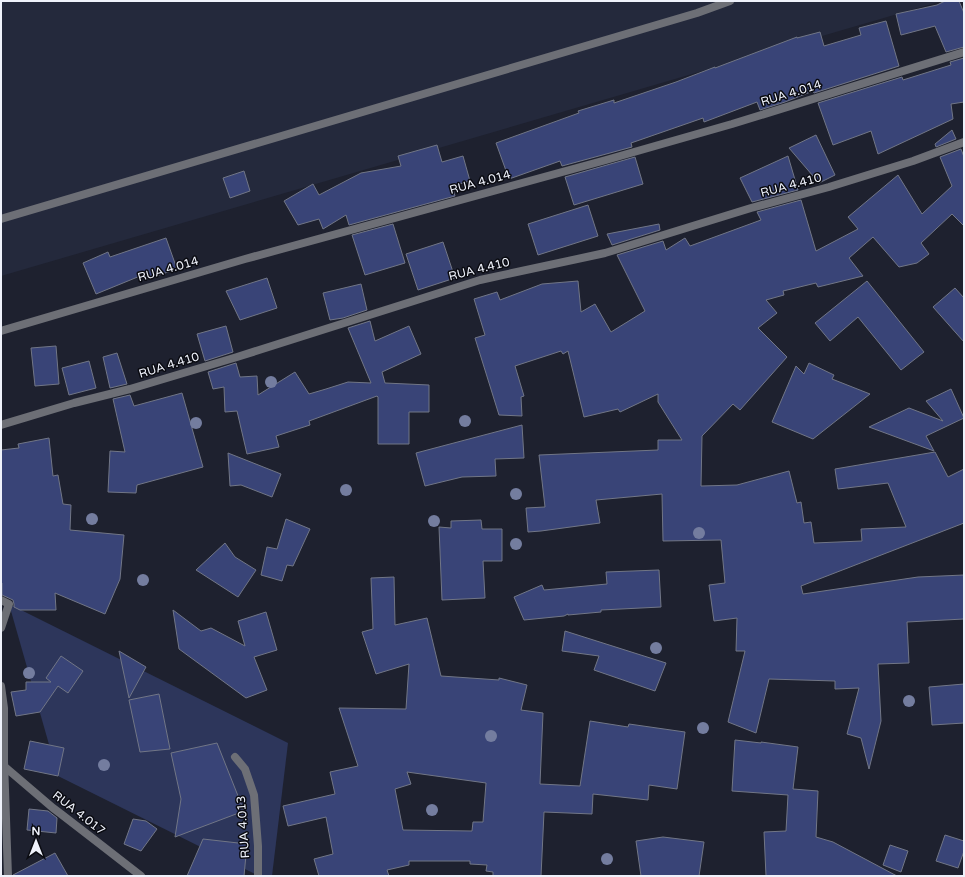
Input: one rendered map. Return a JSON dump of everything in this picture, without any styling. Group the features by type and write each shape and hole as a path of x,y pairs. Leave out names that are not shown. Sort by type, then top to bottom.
{"street":[{"path":"1,219 674,20 730,1"},
{"name":"RUA 4.014","path":"1,331 245,258 599,162 732,124 964,52"},
{"name":"RUA 4.410","path":"1,425 74,403 138,387 480,280 605,253 750,208 829,187 913,161 964,142"},
{"path":"1,600 9,604 1,628"},
{"path":"1,686 4,708 3,743 8,876"},
{"name":"RUA 4.013","path":"235,757 245,769 254,795 258,846 258,876"},
{"name":"RUA 4.017","path":"5,767 53,808 141,876"}],"shaded area":[{"path":"1,1 942,1 1,276"},
{"path":"9,604 288,743 272,876 259,876 58,776"}],"building":[{"path":"945,1 959,1 964,13 964,47 946,52 935,26 901,35 896,14 937,5"},
{"path":"886,21 899,66 814,93 813,91 760,110 757,102 704,122 703,118 631,143 632,147 562,166 560,161 509,179 496,143 579,113 578,111 614,100 614,103 715,68 797,37 820,32 824,46 861,35 859,28"},
{"path":"964,58 964,102 951,104 953,119 878,154 871,131 833,145 818,103 902,77 903,80 951,65 950,62"},
{"path":"952,130 956,139 936,147 935,144"},
{"path":"816,135 835,175 819,183 789,148"},
{"path":"437,145 442,162 463,156 470,181 452,186 455,196 349,225 346,215 323,229 319,219 298,225 284,201 313,184 319,195 361,173 401,166 398,156"},
{"path":"961,149 964,157 964,226 952,214 921,243 929,254 917,263 899,267 873,237 849,258 863,276 818,287 816,283 783,291 784,295 766,300 777,313 758,328 787,357 740,410 733,404 702,436 701,486 737,485 789,471 797,503 801,502 804,523 811,522 814,543 862,541 861,529 906,527 888,483 838,489 835,469 935,452 948,477 964,469 964,523 801,586 803,594 918,577 964,575 964,619 907,622 909,663 878,664 881,721 869,769 861,738 847,734 859,688 835,689 835,681 769,679 756,733 728,722 745,651 736,651 737,618 714,621 709,585 725,583 721,540 663,541 662,494 596,500 600,523 528,532 526,508 545,507 539,455 658,450 658,440 682,440 658,402 658,394 620,412 618,409 584,417 568,351 563,354 561,351 515,366 524,396 521,397 522,416 499,415 475,338 485,335 474,299 497,292 500,300 542,284 578,281 581,312 595,304 611,332 645,311 617,255 663,241 666,250 685,238 690,246 761,220 757,212 801,200 816,251 858,229 848,217 898,175 922,214 952,186 940,157"},
{"path":"788,156 798,190 752,202 740,178"},
{"path":"635,157 643,184 574,205 565,177"},
{"path":"244,171 250,191 230,198 223,178"},
{"path":"588,205 598,236 538,255 528,224"},
{"path":"393,224 405,263 365,275 352,235"},
{"path":"659,224 660,230 612,245 607,234"},
{"path":"166,238 177,269 147,279 145,274 96,294 83,263 108,252 110,257"},
{"path":"443,242 455,278 418,290 406,254"},
{"path":"267,278 277,308 240,320 226,291"},
{"path":"867,281 924,352 901,370 858,317 830,341 815,323"},
{"path":"361,284 367,310 343,318 330,320 323,293"},
{"path":"955,288 964,298 964,342 933,307"},
{"path":"370,321 375,341 409,326 421,354 382,372 385,383 429,385 429,412 409,412 409,444 378,444 377,396 309,421 310,425 276,436 279,447 247,454 237,411 225,412 224,387 213,389 208,372 236,363 240,377 257,376 258,395 295,372 309,394 348,382 371,383 348,328"},
{"path":"226,326 233,352 205,361 197,334"},
{"path":"56,346 59,384 35,386 31,348"},
{"path":"117,353 127,384 110,388 103,357"},
{"path":"89,361 96,388 69,395 62,368"},
{"path":"809,363 834,375 832,379 870,394 813,439 772,422 796,366 804,374"},
{"path":"951,389 964,418 926,436 934,451 869,427 909,408 943,421 926,401"},
{"path":"182,393 203,467 137,485 136,493 108,492 110,451 125,452 113,399 130,395 134,406"},
{"path":"522,425 524,458 495,459 496,476 462,477 425,486 416,453"},
{"path":"49,438 53,476 58,475 63,504 71,505 70,530 124,535 120,579 105,614 55,593 56,610 20,610 14,607 13,600 2,595 1,450 19,448 18,444"},
{"path":"228,453 281,474 272,497 241,485 230,486"},
{"path":"286,519 310,529 293,566 287,565 282,581 261,575 267,547 277,549"},
{"path":"481,520 482,529 502,529 502,561 483,561 485,598 442,600 439,527 451,528 451,521"},
{"path":"225,543 235,557 256,570 238,597 196,570"},
{"path":"659,570 661,607 601,610 601,612 568,614 564,616 524,620 514,597 542,585 544,590 607,584 606,572"},
{"path":"394,577 395,625 427,618 441,676 499,680 499,678 527,685 521,710 543,713 540,784 580,786 590,721 628,727 629,724 685,732 677,789 649,785 648,800 593,794 592,814 544,812 541,876 493,876 493,872 486,871 487,865 470,864 470,861 409,861 409,865 387,870 389,876 319,876 314,859 333,854 326,817 288,826 283,806 335,794 330,772 358,766 339,708 406,709 409,664 376,674 362,632 373,629 371,578","holes":["407,772 486,783 483,822 473,822 472,831 403,830 395,789 411,784"]},
{"path":"173,610 201,631 211,628 245,646 238,621 266,612 277,650 254,657 267,690 246,698 179,649"},
{"path":"565,631 666,663 655,691 594,670 599,656 562,651"},
{"path":"119,651 146,667 129,698"},
{"path":"61,656 83,671 68,693 58,686 40,712 16,716 11,692 26,690 26,682 51,682 46,678"},
{"path":"964,684 964,723 932,725 929,687"},
{"path":"159,694 170,749 140,752 129,700"},
{"path":"735,740 798,747 793,789 818,791 816,837 833,842 897,876 766,876 764,832 786,831 788,795 732,791"},
{"path":"30,741 64,748 58,776 24,769"},
{"path":"217,743 244,811 175,837 181,799 171,753"},
{"path":"29,809 48,811 57,818 56,833 27,830"},
{"path":"133,819 146,821 157,829 141,851 124,844"},
{"path":"945,835 964,841 964,851 958,868 936,861"},
{"path":"663,837 704,842 699,876 641,876 636,841"},
{"path":"203,839 247,844 244,876 187,876"},
{"path":"890,845 908,851 901,872 883,865"},
{"path":"55,853 68,876 13,876 13,875"}]}
